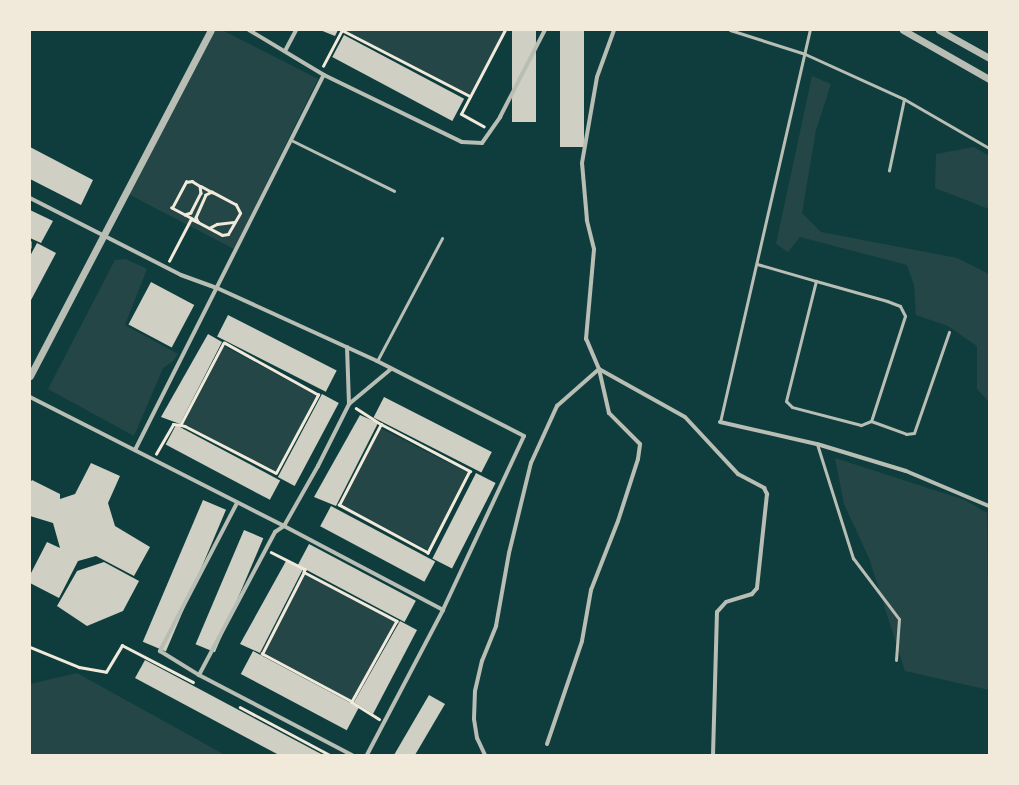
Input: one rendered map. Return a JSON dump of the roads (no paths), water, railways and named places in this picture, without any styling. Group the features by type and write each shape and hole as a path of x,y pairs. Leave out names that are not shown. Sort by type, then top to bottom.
{"street":[{"path":"30,376 211,30"},
{"path":"249,30 324,75 462,142 482,143 491,131 545,30"},
{"path":"285,51 296,30"},
{"path":"547,744 582,641 591,590 618,521 638,459 640,444 609,413 599,369 586,339 594,249 587,220 582,163 597,77 614,30"},
{"path":"903,30 989,79"},
{"path":"939,30 989,58"},
{"path":"135,450 324,75"},
{"path":"30,198 166,267 203,284 217,288 377,361 524,436 443,610 367,755"},
{"path":"347,347 349,404"},
{"path":"199,675 275,532 284,526 349,404 391,369"},
{"path":"485,755 477,738 474,719 475,691 482,661 496,626 509,553 531,463 557,406 599,369"},
{"path":"599,369 685,417 738,474 764,488 767,494 757,588 752,594 726,602 717,612 713,755"},
{"path":"30,397 284,526 443,610"},
{"path":"720,422 817,444 906,471 989,506"},
{"path":"237,503 160,651 199,675 352,755"}],"lane":[{"path":"730,30 805,54 904,99 989,148"},
{"path":"720,422 810,30"},
{"path":"889,170 904,99"},
{"path":"291,140 394,191"},
{"path":"377,361 442,238"},
{"path":"756,264 900,306 905,316 871,421"},
{"path":"816,281 786,401 792,407 861,425 871,421 906,434 914,433 949,332"},
{"path":"817,444 853,558 899,619 896,660"}]}
